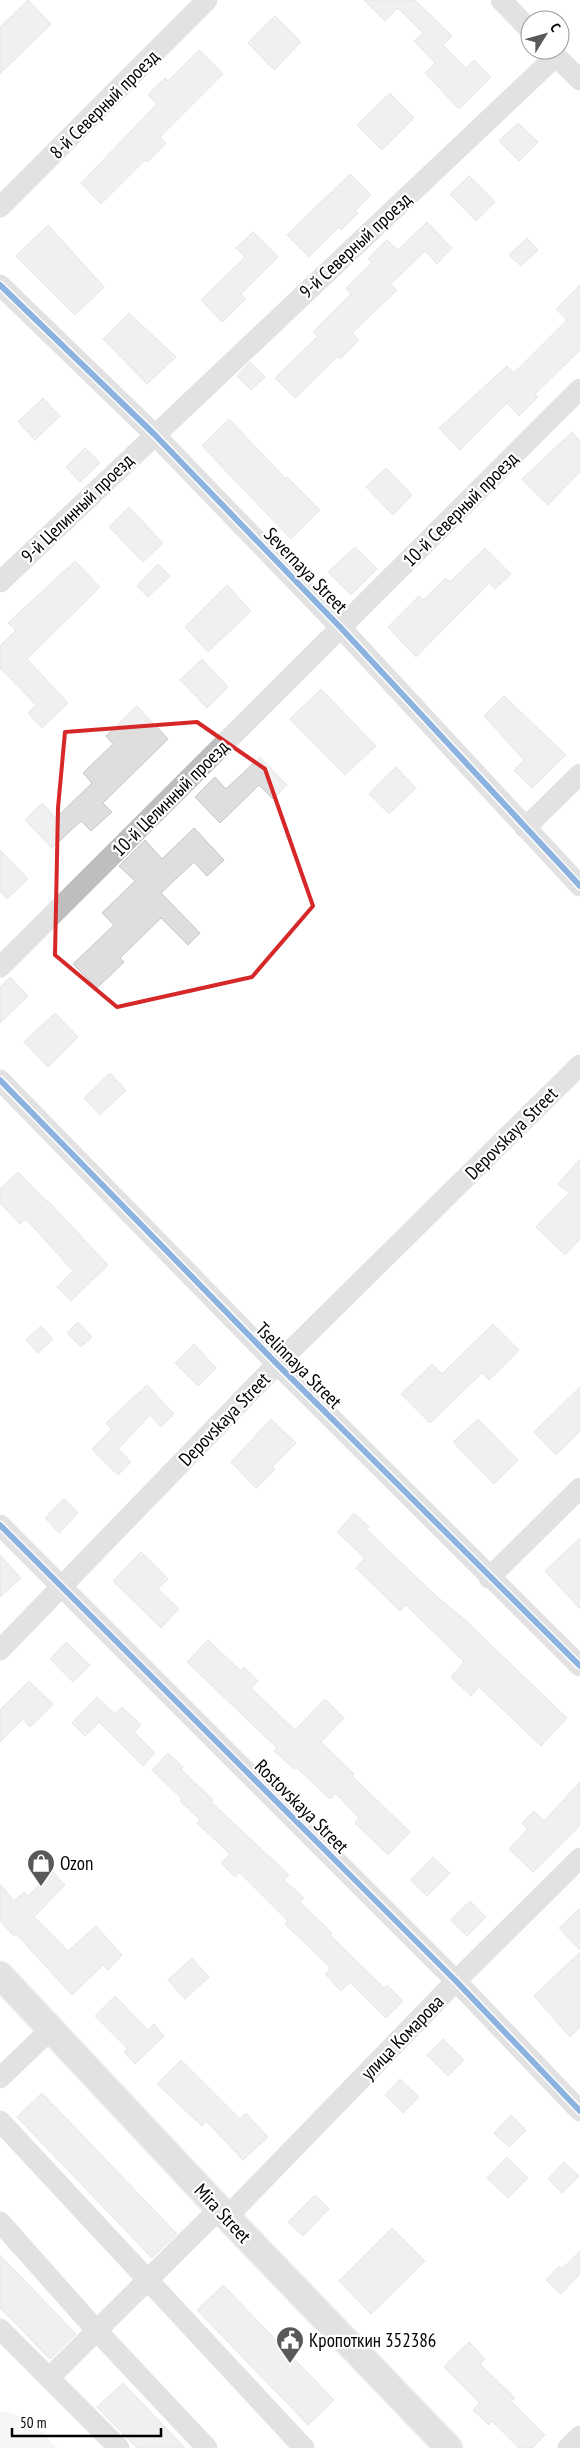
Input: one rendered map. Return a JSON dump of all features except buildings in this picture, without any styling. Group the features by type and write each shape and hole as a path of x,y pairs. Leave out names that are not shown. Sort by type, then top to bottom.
{"main road":[{"name":"Mira Street","path":"0,1975 223,2213 449,2448"}],"street":[{"name":"8-й Северный проезд","path":"0,207 207,0"},
{"path":"501,0 520,20"},
{"name":"9-й Северный проезд","path":"154,434 546,60"},
{"path":"560,60 580,80"},
{"name":"Severnaya Street","path":"0,285 154,434 341,628 580,886"},
{"name":"10-й Северный проезд","path":"341,628 580,389"},
{"name":"9-й Целинный проезд","path":"0,582 154,434"},
{"name":"10-й Целинный проезд","path":"0,967 341,628"},
{"path":"525,828 580,774"},
{"name":"Depovskaya Street","path":"0,1650 277,1364 580,1065"},
{"name":"Tselinnaya Street","path":"0,1080 277,1364 489,1578 580,1666"},
{"path":"489,1578 580,1488"},
{"name":"Rostovskaya Street","path":"0,1526 456,1981 580,2111"},
{"name":"улица Комарова","path":"49,2378 148,2280 223,2213 580,1858"},
{"path":"0,2078 51,2029"},
{"path":"0,2121 304,2448"},
{"path":"0,2222 97,2331 207,2448"},
{"path":"0,2329 119,2448"},
{"path":"568,2448 580,2436"}],"highlighted area":[{"path":"197,722 265,769 313,906 252,977 117,1007 55,955 58,808 65,732"}],"shaded area":[{"path":"0,2412 18,2415 25,2419 39,2429 57,2448 0,2448"}],"cycle path":[{"path":"0,285 154,434 341,628 580,886"},
{"path":"0,1080 277,1364 580,1666"},
{"path":"0,1525 456,1981 580,2111"}],"place":[{"name":"Ozon","path":"41,1887"},
{"name":"Кропоткин 352386","path":"290,2364"}]}
